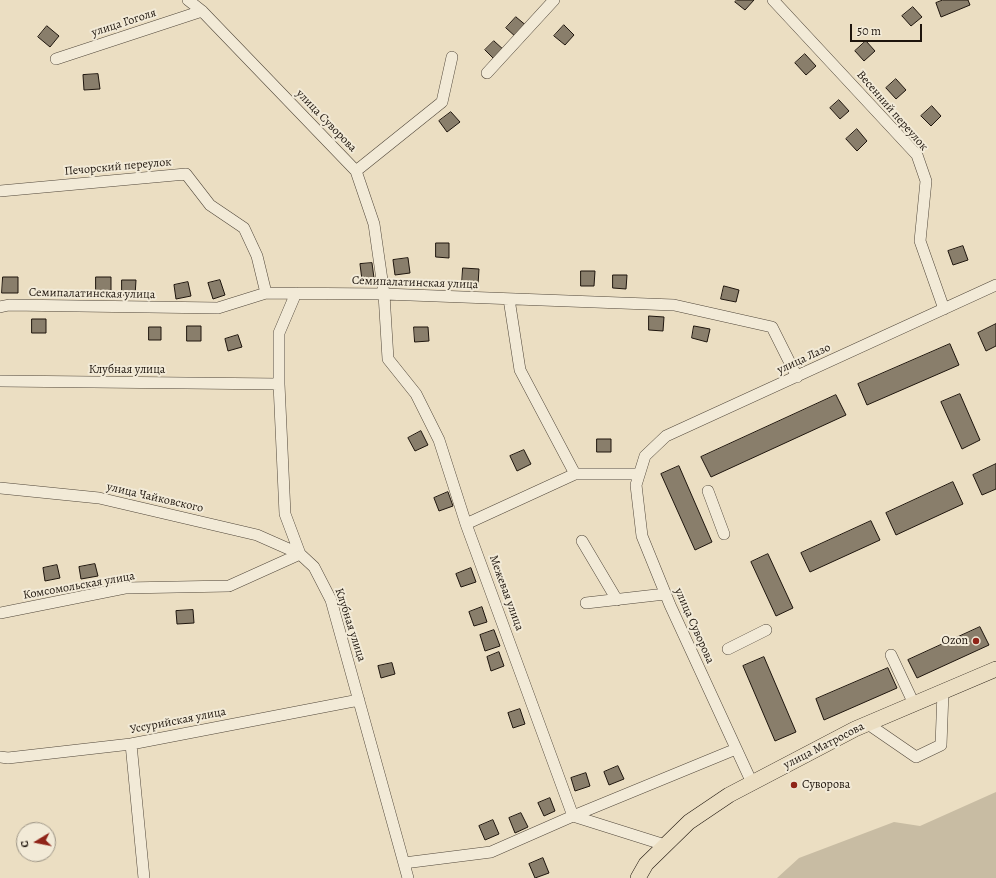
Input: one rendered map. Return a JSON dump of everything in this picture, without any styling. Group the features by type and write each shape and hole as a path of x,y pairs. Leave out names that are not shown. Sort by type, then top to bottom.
{"main road":[{"name":"улица Матросова","path":"638,878 646,864 689,822 729,795 868,724 996,669"}],"street":[{"name":"улица Суворова","path":"188,0 202,11 356,171 374,224 384,294"},
{"path":"487,73 554,0"},
{"name":"Весенний переулок","path":"773,0 917,155 926,182 920,241 944,309"},
{"name":"улица Гоголя","path":"56,59 202,11"},
{"path":"356,171 442,102 452,57"},
{"name":"Печорский переулок","path":"0,191 186,174 210,205 244,228 257,256 266,293"},
{"name":"улица Лазо","path":"639,474 645,456 666,436 996,285"},
{"name":"Семипалатинская улица","path":"0,307 9,305 218,308 266,293 384,294 674,305 772,327 797,377"},
{"name":"Клубная улица","path":"296,293 279,333 279,384 284,514 300,554 314,567 331,600 408,878"},
{"name":"Межевая улица","path":"384,294 388,359 416,394 439,440 466,524 573,816"},
{"path":"508,299 520,370 575,474"},
{"name":"Клубная улица","path":"0,381 279,384"},
{"path":"466,524 575,474 639,474"},
{"name":"улица Суворова","path":"639,474 636,485 642,536 665,594 752,783"},
{"name":"улица Чайковского","path":"0,488 100,498 257,535 300,554"},
{"path":"708,491 724,534"},
{"path":"582,541 617,600"},
{"name":"Комсомольская улица","path":"0,613 125,588 229,586 300,554"},
{"path":"586,603 665,594"},
{"path":"728,649 766,630"},
{"path":"891,655 914,704"},
{"path":"868,724 916,757 941,745 943,692"},
{"name":"Уссурийская улица","path":"0,757 8,758 131,744 359,700"},
{"path":"131,744 144,878"},
{"path":"404,863 491,852 573,816 736,749"},
{"path":"573,816 665,845"}],"shaded area":[{"path":"996,792 996,878 777,878 799,858 894,822 920,826"}],"building":[{"path":"737,0 754,0 745,10 735,2"},
{"path":"943,0 968,0 970,5 941,17 936,3"},
{"path":"913,7 922,17 911,26 902,16"},
{"path":"516,17 528,27 517,38 506,28"},
{"path":"564,25 574,35 565,45 554,36"},
{"path":"47,26 59,36 50,47 38,37"},
{"path":"494,41 505,51 496,61 485,50"},
{"path":"866,41 875,51 864,61 855,51"},
{"path":"805,54 816,66 806,75 795,63"},
{"path":"98,74 100,89 84,90 83,75"},
{"path":"896,79 906,90 896,99 886,88"},
{"path":"839,100 849,111 840,119 830,108"},
{"path":"932,106 941,116 931,126 921,116"},
{"path":"451,112 460,122 447,132 439,121"},
{"path":"857,129 867,141 857,151 846,139"},
{"path":"436,243 449,243 449,258 436,257"},
{"path":"963,246 968,260 953,265 948,251"},
{"path":"408,258 410,273 395,275 393,260"},
{"path":"372,263 374,278 362,280 360,264"},
{"path":"463,268 479,269 478,285 462,284"},
{"path":"581,271 595,271 594,286 581,286"},
{"path":"613,275 627,275 626,289 613,288"},
{"path":"3,277 18,277 18,293 2,293"},
{"path":"96,277 111,277 111,292 96,292"},
{"path":"122,280 136,280 135,296 122,295"},
{"path":"220,280 225,295 213,299 208,283"},
{"path":"188,282 191,296 176,299 174,285"},
{"path":"724,286 739,290 736,302 721,299"},
{"path":"649,316 664,317 663,331 649,330"},
{"path":"32,319 46,319 46,333 32,333"},
{"path":"996,324 996,346 986,351 978,333"},
{"path":"187,326 201,326 201,341 187,341"},
{"path":"694,326 710,329 707,342 692,338"},
{"path":"149,327 161,327 161,340 149,340"},
{"path":"414,327 428,327 429,341 415,342"},
{"path":"238,335 242,347 228,351 225,339"},
{"path":"950,344 959,365 867,405 858,384"},
{"path":"960,394 980,440 962,449 941,402"},
{"path":"836,395 846,415 711,477 701,457"},
{"path":"421,431 428,445 415,451 408,438"},
{"path":"597,439 611,439 611,452 597,452"},
{"path":"524,450 531,464 517,471 510,456"},
{"path":"996,464 996,489 982,495 973,475"},
{"path":"679,466 712,542 695,550 661,474"},
{"path":"953,482 963,504 896,535 886,513"},
{"path":"448,492 453,506 439,511 434,498"},
{"path":"871,521 880,540 810,572 801,553"},
{"path":"768,554 793,608 776,616 751,562"},
{"path":"95,564 98,576 81,579 79,567"},
{"path":"57,565 60,578 45,581 43,568"},
{"path":"471,568 476,582 461,587 456,574"},
{"path":"482,607 487,622 474,626 469,612"},
{"path":"193,610 194,623 177,624 176,611"},
{"path":"980,627 989,645 917,678 908,660"},
{"path":"494,630 500,646 485,651 480,635"},
{"path":"499,652 504,666 491,671 487,657"},
{"path":"764,657 796,732 775,741 743,666"},
{"path":"392,663 395,674 381,678 378,666"},
{"path":"888,668 897,688 824,720 816,699"},
{"path":"520,709 525,724 513,728 508,713"},
{"path":"618,766 624,779 609,785 604,772"},
{"path":"586,773 590,786 575,791 571,778"},
{"path":"550,798 555,811 544,816 538,803"},
{"path":"521,813 528,827 515,833 509,818"},
{"path":"493,820 499,834 485,840 479,826"},
{"path":"543,858 549,873 535,878 529,864"}],"place":[{"name":"Ozon","path":"976,641"},
{"name":"Суворова","path":"794,785"}]}
